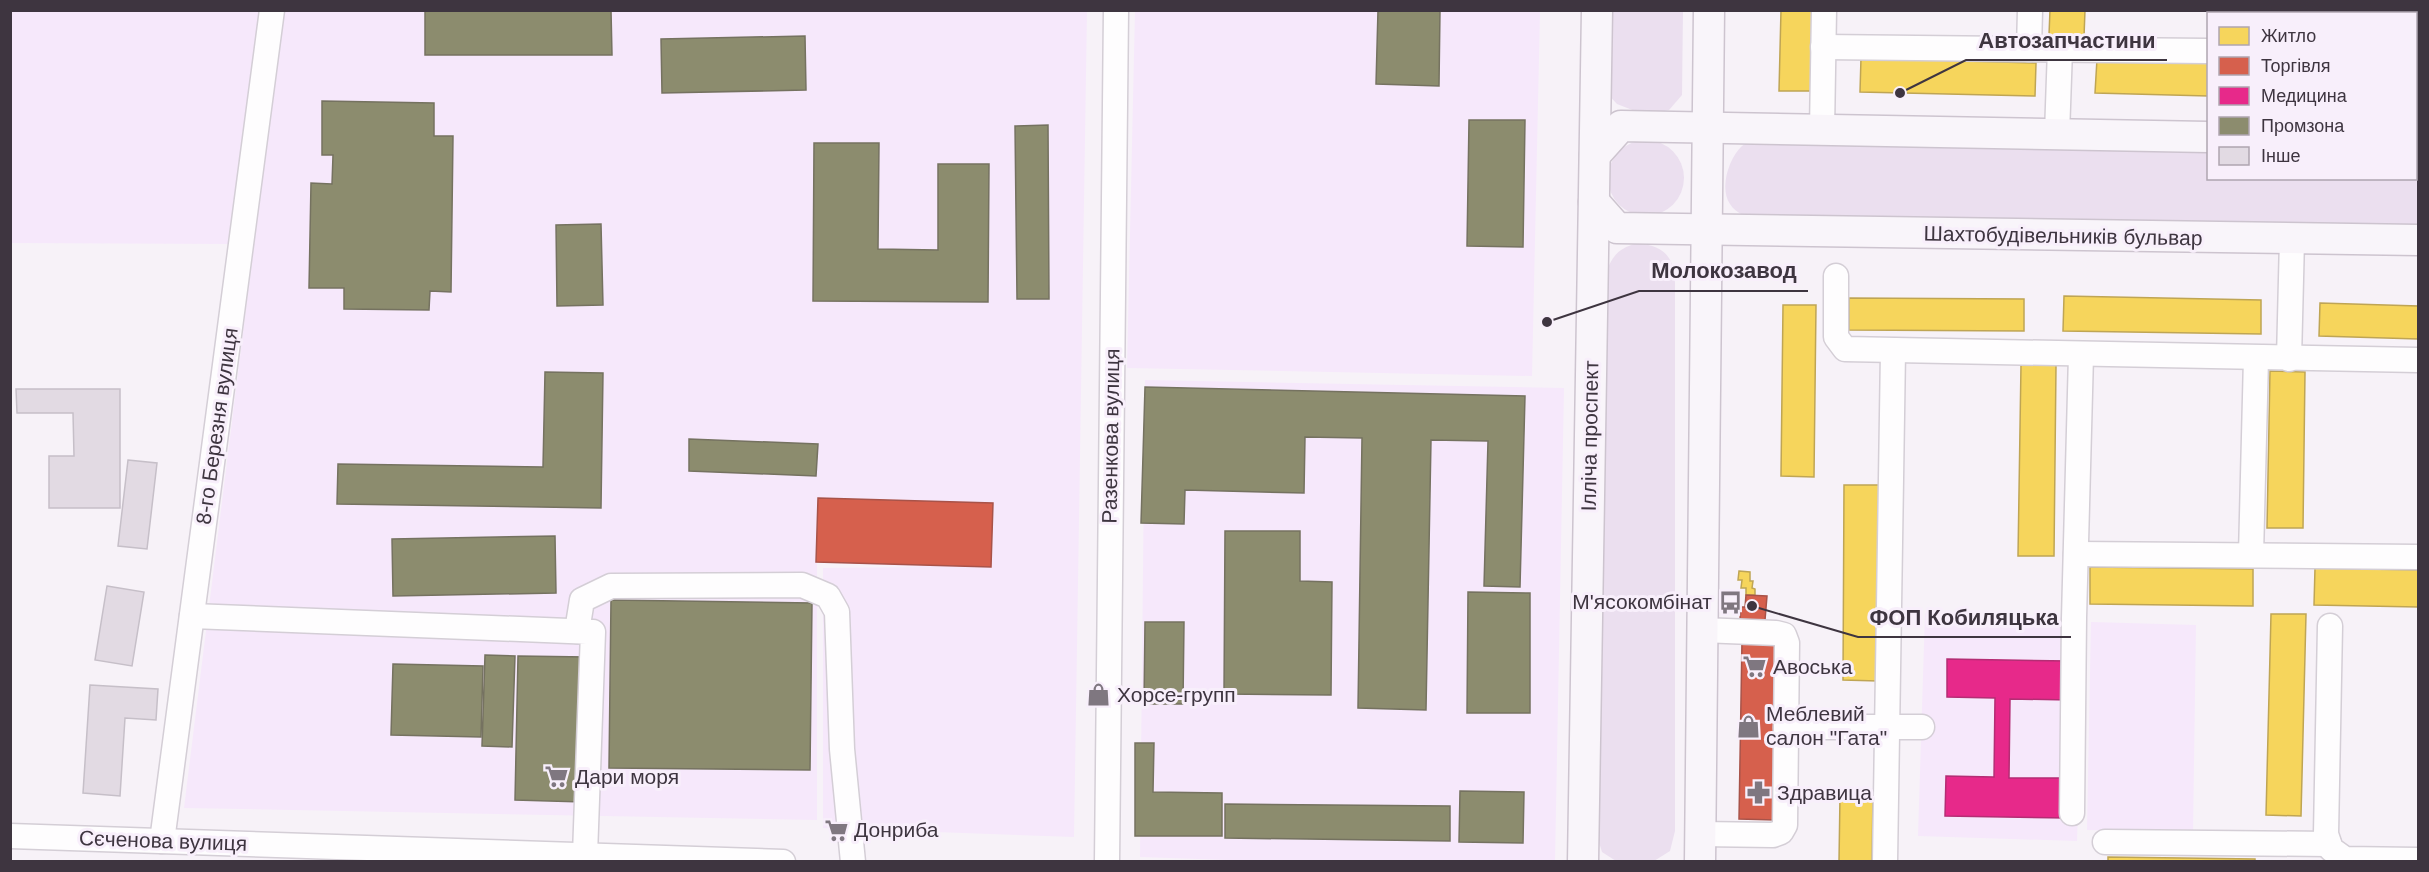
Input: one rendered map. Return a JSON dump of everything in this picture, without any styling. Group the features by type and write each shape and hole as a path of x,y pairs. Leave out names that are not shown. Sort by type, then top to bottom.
{"main road":[{"name":"Ілліча проспект","path":"1583,861 1597,10"},
{"path":"1700,848 1710,10"},
{"path":"1595,155 1621,126 2207,137"},
{"name":"Шахтобудівельників бульвар","path":"1594,202 1617,228 2418,240"}],"street":[{"name":"8-го Березня вулиця","path":"162,841 272,10"},
{"name":"Разенкова вулиця","path":"1107,861 1116,10"},
{"path":"1822,130 1824,10"},
{"path":"2029,49 2030,10"},
{"path":"1823,47 2207,51"},
{"path":"2057,134 2060,50"},
{"path":"2289,359 2292,238"},
{"path":"1836,276 1836,337 1845,349 2418,360"},
{"path":"1885,861 1893,351"},
{"path":"2072,813 2081,355"},
{"path":"2251,555 2256,358"},
{"path":"2076,554 2418,557"},
{"path":"577,632 582,600 610,586 802,585 828,596 837,612 842,749 853,861"},
{"path":"192,616 593,632 584,858"},
{"path":"2330,626 2326,834 2329,844 2331,849 2345,859 2418,860"},
{"path":"1700,848 1773,835 1781,832 1785,825 1787,643 1784,635 1776,633 1702,630"},
{"path":"1786,727 1922,728"},
{"name":"Сєченова вулиця","path":"10,836 584,858 783,861"},
{"path":"2105,842 2270,852 2329,844"}],"shaded area":[{"path":"11,10 259,11 228,244 11,243"},
{"path":"283,11 1087,11 1074,837 823,828 823,568 923,567 817,562 817,820 184,808"},
{"path":"1135,11 1540,11 1532,376 1127,368"},
{"path":"1609,11 1683,11 1682,95 1669,110 1640,113 1617,104 1607,93"},
{"path":"1759,139 2207,148 2207,180 2417,180 2417,152 2418,234 1759,221 1736,210 1730,204 1725,190 1727,174 1733,158 1737,151 1746,144"},
{"path":"1639,140 1653,140 1667,146 1678,157 1684,171 1681,193 1673,205 1653,216 1639,216 1625,210 1614,199 1608,185 1608,171 1614,157 1625,146"},
{"path":"1637,243 1654,247 1666,254 1670,259 1675,283 1675,831 1670,851 1654,861 1616,861 1602,852 1597,836 1603,281 1614,256"},
{"path":"1145,380 1564,388 1555,861 1284,862 1140,857"},
{"path":"1925,613 2084,618 2077,841 1918,836"},
{"path":"2091,622 2196,625 2193,832 2087,830"}],"building: Житло":[{"path":"1781,10 1814,10 1813,91 1779,91"},
{"path":"2050,10 2085,10 2084,37 2049,35"},
{"path":"2258,10 2292,10 2292,12 2258,12"},
{"path":"1861,58 2036,63 2035,96 1860,92"},
{"path":"2097,59 2207,63 2207,96 2095,93"},
{"path":"2417,63 2418,63 2417,96"},
{"path":"2064,296 2261,300 2261,334 2063,331"},
{"path":"1849,298 2024,299 2024,331 1849,330"},
{"path":"2320,303 2418,306 2418,339 2319,336"},
{"path":"1783,305 1816,305 1814,477 1781,476"},
{"path":"2021,365 2056,365 2054,556 2018,556"},
{"path":"2270,371 2305,372 2303,528 2267,528"},
{"path":"1844,485 1880,485 1878,681 1843,680"},
{"path":"2090,567 2253,569 2253,606 2090,604"},
{"path":"2315,568 2418,570 2418,607 2314,605"},
{"path":"1739,571 1750,572 1750,581 1753,581 1752,588 1755,589 1755,595 1746,595 1746,588 1741,588 1742,580 1738,580"},
{"path":"2271,614 2306,614 2301,816 2266,815"},
{"path":"1840,796 1873,796 1872,862 1839,862"},
{"path":"2108,857 2255,859 2255,862 2108,862"}],"building: Торгівля":[{"path":"818,498 993,503 991,567 816,562"},
{"path":"1746,595 1767,596 1765,620 1740,619 1741,607 1745,607"},
{"path":"1742,640 1777,640 1775,820 1739,819"}],"building: Медицина":[{"path":"1947,659 2069,661 2069,700 2010,699 2009,778 2068,778 2067,818 1945,816 1946,776 1994,777 1995,698 1947,697"}],"building: Промзона":[{"path":"425,10 611,10 612,55 425,55"},
{"path":"1378,10 1440,10 1439,86 1376,84"},
{"path":"805,36 806,90 662,93 661,39"},
{"path":"322,101 434,103 434,136 453,136 451,292 430,291 429,310 344,309 344,288 309,288 311,183 332,184 333,155 322,155"},
{"path":"1469,120 1525,120 1523,247 1467,246"},
{"path":"1048,125 1049,299 1017,299 1015,126"},
{"path":"814,143 879,143 878,249 938,250 938,164 989,164 988,302 813,301"},
{"path":"601,224 603,305 557,306 556,225"},
{"path":"545,372 603,373 601,508 337,504 338,464 543,467"},
{"path":"1145,387 1525,396 1520,587 1484,586 1488,441 1431,440 1426,710 1358,708 1362,438 1305,437 1304,493 1185,490 1184,524 1141,523"},
{"path":"689,439 818,444 816,476 689,471"},
{"path":"1225,531 1300,531 1300,581 1332,582 1331,695 1224,694"},
{"path":"555,536 556,593 393,596 392,539"},
{"path":"1468,592 1530,593 1530,713 1467,713"},
{"path":"611,600 812,603 810,770 609,768"},
{"path":"1145,622 1184,622 1183,704 1144,704"},
{"path":"485,655 515,656 512,747 482,746"},
{"path":"518,656 587,657 583,802 515,800"},
{"path":"393,664 483,666 481,737 391,735"},
{"path":"1135,743 1154,743 1153,792 1222,793 1222,836 1135,836"},
{"path":"1460,791 1524,792 1523,843 1459,842"},
{"path":"1225,804 1450,806 1450,841 1225,838"}],"building: Інше":[{"path":"16,389 120,389 120,508 49,508 49,456 74,456 73,413 17,413"},
{"path":"128,460 157,463 147,549 118,546"},
{"path":"107,586 144,592 132,666 95,660"},
{"path":"90,685 158,689 156,720 125,718 120,796 83,793"}],"place":[{"name":"Автозапчастини","path":"1900,93"},
{"name":"Молокозавод","path":"1547,322"},
{"name":"М'ясокомбінат","path":"1730,602"},
{"name":"ФОП Кобиляцька","path":"1752,606"},
{"name":"Авоська","path":"1755,667"},
{"name":"Хорсе-групп","path":"1099,695"},
{"name":"Меблевий салон \"Гата\"","path":"1748,726"},
{"name":"Дари моря","path":"557,777"},
{"name":"Здравица","path":"1759,793"},
{"name":"Донриба","path":"836,830"}]}
